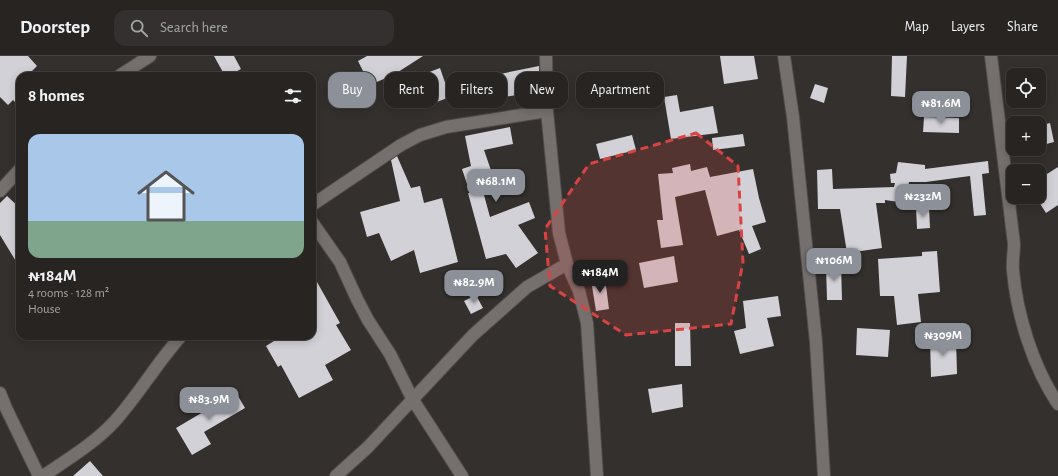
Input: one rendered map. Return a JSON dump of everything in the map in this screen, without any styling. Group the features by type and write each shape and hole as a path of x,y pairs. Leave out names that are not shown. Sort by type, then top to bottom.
{"street":[{"path":"125,72 150,56"},
{"path":"546,56 547,111 559,233 567,264 579,291 587,323 598,476"},
{"path":"784,56 793,117 816,342 824,476"},
{"path":"991,56 1014,244 1013,269 1016,300 1031,348 1042,376 1058,404"},
{"path":"316,202 400,145 420,135 446,127 547,111"},
{"path":"0,191 16,173"},
{"path":"316,228 340,262 356,299 390,354 413,400 462,476"},
{"path":"336,476 368,447 473,335 528,287 567,264"},
{"path":"43,476 91,443 115,421 177,340"},
{"path":"0,393 39,476"}],"highlighted area":[{"path":"696,133 738,166 743,262 731,324 626,335 550,286 545,229 589,164"}],"building":[{"path":"0,56 28,56 37,66 31,72 16,72 16,103 13,100 8,105 0,97"},
{"path":"214,56 234,56 241,69 235,72 223,72"},
{"path":"367,56 423,56 398,72 384,72 384,79 376,82 376,72 364,72 358,61"},
{"path":"720,56 754,56 758,79 724,84"},
{"path":"892,56 907,56 905,97 891,96"},
{"path":"539,66 539,72 515,72 515,95 507,97 507,73"},
{"path":"440,68 446,85 446,98 438,102 438,72 429,72"},
{"path":"815,84 828,88 824,103 810,98"},
{"path":"677,95 680,112 713,106 718,133 671,139 664,97"},
{"path":"924,117 959,118 959,133 923,132"},
{"path":"1050,123 1054,142 1046,144 1046,124"},
{"path":"510,127 513,144 484,150 494,179 481,184 490,217 529,202 535,218 518,225 538,253 516,268 506,254 486,259 468,193 470,193 462,169 471,166 465,136"},
{"path":"743,134 745,146 713,150 712,138"},
{"path":"632,135 636,150 600,159 596,144"},
{"path":"397,156 411,188 420,186 424,203 442,198 458,262 420,273 414,250 391,261 379,233 367,237 360,212 400,201 391,160"},
{"path":"988,161 989,173 982,174 986,215 974,216 970,176 926,182 909,182 906,203 885,200 885,203 876,203 882,248 847,253 840,209 818,209 817,170 832,169 833,189 894,187 895,183 891,183 890,174 896,173 898,162 925,165 925,169"},
{"path":"690,164 691,171 707,167 710,177 753,169 766,222 752,226 761,249 749,254 739,230 717,236 705,190 675,197 683,245 661,248 657,220 663,220 658,174 673,173 672,168"},
{"path":"1058,167 1058,205 1046,213 1040,204 1046,204 1046,175"},
{"path":"7,196 16,204 16,261 0,235 0,203"},
{"path":"916,207 929,207 930,228 917,229"},
{"path":"937,251 940,292 918,294 921,322 897,325 894,296 880,296 878,259 922,256 922,252"},
{"path":"674,256 678,282 644,288 639,263"},
{"path":"841,264 842,300 827,300 826,265"},
{"path":"605,278 609,309 596,311 591,280"},
{"path":"316,280 340,323 336,325 351,350 325,365 333,380 299,398 281,365 278,367 266,346 276,340 316,340"},
{"path":"476,295 483,308 471,314 464,301"},
{"path":"778,296 781,316 767,318 774,346 740,354 734,331 746,328 743,301"},
{"path":"675,323 690,323 691,366 675,366"},
{"path":"857,328 890,330 888,357 856,355"},
{"path":"956,337 957,374 931,377 930,339"},
{"path":"682,384 683,407 652,413 648,389"},
{"path":"234,389 245,408 204,432 211,444 192,455 176,428 215,405 213,401"},
{"path":"90,461 103,476 73,476"}]}
